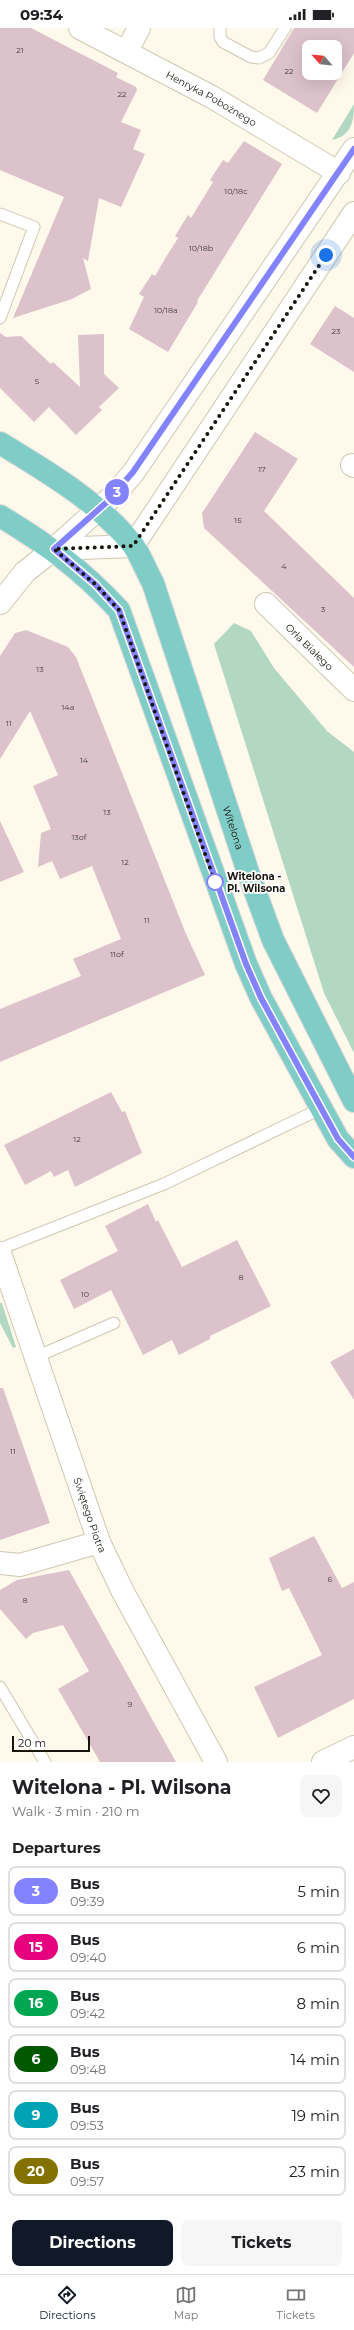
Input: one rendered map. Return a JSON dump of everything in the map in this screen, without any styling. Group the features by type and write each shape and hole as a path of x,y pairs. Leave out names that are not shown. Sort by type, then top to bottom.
{"main road":[{"name":"Witelona","path":"4,445 36,466 98,511 133,546 153,583 248,872 273,940 354,1100"},
{"path":"0,516 54,549 95,584 119,610 246,964 261,998 338,1139 354,1157"}],"street":[{"name":"Henryka Pobożnego","path":"80,28 127,51 212,97 339,173"},
{"path":"127,51 139,28"},
{"path":"0,603 23,574 98,511 133,472 354,149"},
{"path":"54,549 133,546 354,213"},
{"name":"Orła Białego","path":"266,604 354,690"},
{"name":"Świętego Piotra","path":"0,1253 99,1542 123,1592 216,1762"},
{"path":"0,1563 20,1564 99,1542"}],"lane":[{"path":"220,28 220,37 223,42 251,57 259,58 269,53 285,28"},
{"path":"0,214 34,227 0,318"},
{"path":"0,1249 164,1184 322,1108"},
{"path":"36,1357 114,1323"},
{"path":"0,1687 45,1762"}],"green space":[{"path":"354,104 352,122 347,132 332,140"},
{"path":"234,623 251,631 274,668 327,731 354,752 354,1053 324,993 214,644"},
{"path":"0,1303 2,1303 16,1347 13,1348 0,1323"}],"building":[{"path":"0,28 31,28 118,73 116,77 136,87 137,90 121,122 141,130 133,149 145,154 121,207 99,198 88,261 83,258 91,289 72,299 13,318 64,197 0,170"},
{"path":"294,28 354,28 354,53 342,72 342,40 302,40 302,80 337,80 317,113 263,80"},
{"path":"244,141 282,164 197,301 198,302 168,352 129,329 144,297 139,294 152,274 155,276 178,238 175,236 188,215 191,218 213,182 210,180 223,160 228,163"},
{"path":"335,306 354,318 354,372 310,344"},
{"path":"0,333 6,337 21,336 51,364 53,362 80,387 78,335 104,334 104,374 119,388 99,407 102,410 76,435 49,407 34,422 0,388"},
{"path":"255,432 298,459 264,511 354,598 354,667 204,528 202,513"},
{"path":"26,630 68,647 76,657 186,934 205,975 0,1062 0,1009 81,976 73,959 121,939 92,866 60,879 52,861 38,867 41,833 51,829 33,786 58,775 30,711 0,759 0,656 15,633"},
{"path":"0,821 24,872 0,882"},
{"path":"111,1092 122,1112 125,1111 142,1153 75,1187 68,1170 54,1177 51,1171 25,1185 4,1145"},
{"path":"148,1204 156,1222 158,1220 182,1267 237,1240 271,1306 210,1336 210,1339 179,1355 172,1340 143,1355 111,1290 74,1309 60,1280 118,1251 105,1226"},
{"path":"354,1349 354,1400 330,1362"},
{"path":"0,1388 3,1388 50,1523 0,1540"},
{"path":"314,1536 342,1588 354,1582 354,1699 278,1738 254,1687 322,1655 289,1588 282,1591 269,1558"},
{"path":"69,1570 176,1762 100,1762 58,1689 89,1671 63,1625 33,1633 26,1639 0,1609 0,1590 17,1580"}],"bus line":[{"name":"3","path":"354,149 133,472 115,494 98,511 54,549 95,584 119,610 152,700 226,914 246,964 261,998 338,1139 354,1157"}],"place":[{"name":"Witelona - Pl. Wilsona","path":"215,882"}],"route":[{"path":"215,882 216,885 119,610 95,584 54,549 133,546 326,255"}]}
